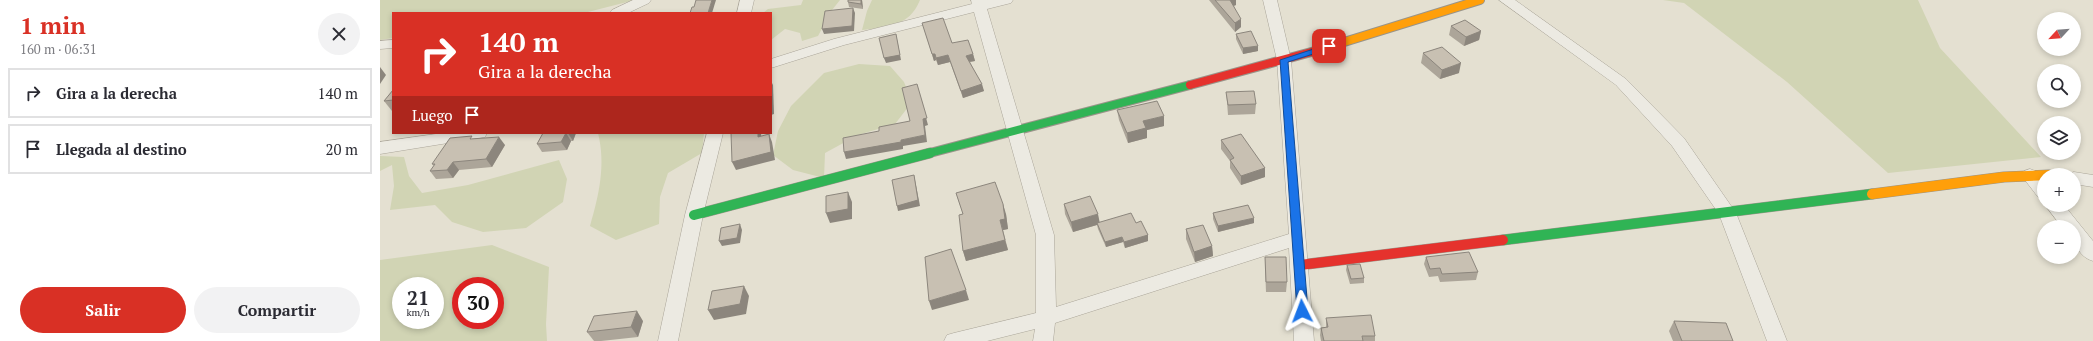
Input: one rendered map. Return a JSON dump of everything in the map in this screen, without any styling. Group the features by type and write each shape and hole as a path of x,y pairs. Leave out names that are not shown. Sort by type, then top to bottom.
{"street":[{"path":"619,12 644,0"},
{"path":"744,12 747,0"},
{"path":"772,64 839,42 979,3 1006,0"},
{"path":"1270,0 1284,60 1300,265 1304,341"},
{"path":"694,215 1016,132 1284,60 1480,0"},
{"path":"1506,0 1621,82 1678,142 1728,213 1777,341"},
{"path":"979,3 1045,235 1046,318 1042,341"},
{"path":"380,45 392,44"},
{"path":"380,148 471,134"},
{"path":"668,341 694,215 715,134"},
{"path":"2030,175 2037,184"},
{"path":"1300,265 1728,213 2004,176 2037,175"},
{"path":"2081,179 2093,181"},
{"path":"2060,212 2066,220"},
{"path":"954,341 1046,318 1298,238"},
{"path":"2081,239 2093,254"}],"green space":[{"path":"380,0 635,0 588,12 392,12 392,38 380,40"},
{"path":"803,0 840,0 832,10 818,36 802,41 800,33 785,29 772,39 772,12 764,12 768,9 801,5"},
{"path":"872,0 920,0 910,16 903,21 880,28 862,30 867,11"},
{"path":"1663,0 1918,0 1940,48 2037,153 2037,157 1888,173 1787,82 1684,3"},
{"path":"859,64 890,66 904,82 912,102 895,124 858,135 825,153 824,178 793,170 773,155 778,131 791,106 824,73"},
{"path":"598,134 704,134 702,153 668,173 660,197 659,224 616,240 590,226 599,191 601,168"},
{"path":"380,156 404,157 409,176 422,193 468,185 559,160 567,179 563,202 526,228 483,232 452,222 435,205 390,210 394,186 392,165 380,171"},
{"path":"492,245 549,267 546,324 547,341 380,341 380,260"}],"building":[{"path":"696,0 712,0 708,12 690,12 692,7 694,7"},
{"path":"848,0 861,0 861,4 848,2"},
{"path":"1215,0 1230,0 1241,19 1235,23"},
{"path":"853,8 852,26 822,29 825,11"},
{"path":"943,18 952,43 968,40 973,54 966,56 982,84 961,91 948,55 936,58 935,54 932,54 922,23"},
{"path":"1465,20 1481,31 1466,37 1451,26"},
{"path":"1251,31 1258,46 1243,48 1236,34"},
{"path":"896,34 900,55 884,58 879,38"},
{"path":"1442,47 1461,63 1442,70 1423,53"},
{"path":"917,84 927,118 923,119 925,135 901,140 901,142 844,152 843,138 879,131 879,127 910,121 902,88"},
{"path":"392,91 392,100 384,101"},
{"path":"1254,91 1256,104 1228,105 1226,92"},
{"path":"1157,101 1164,116 1143,121 1146,128 1127,133 1117,110"},
{"path":"542,134 565,134 561,142 537,144"},
{"path":"731,134 758,134 758,137 769,134 771,152 732,162"},
{"path":"1241,134 1265,168 1241,176 1230,160 1234,158 1221,140"},
{"path":"472,136 470,139 499,137 486,159 453,162 447,170 430,171 435,164 432,164 450,138"},
{"path":"914,175 918,200 897,206 892,180"},
{"path":"995,182 1003,204 1005,219 1000,220 1005,240 963,251 959,215 963,214 956,193"},
{"path":"848,192 848,209 826,213 826,196"},
{"path":"1090,196 1098,214 1071,222 1064,204"},
{"path":"1248,205 1254,218 1218,226 1213,213"},
{"path":"1131,213 1136,223 1141,221 1148,235 1124,242 1122,237 1105,242 1097,223"},
{"path":"740,224 737,238 719,241 721,228"},
{"path":"1203,225 1212,246 1194,252 1186,229"},
{"path":"951,249 966,290 929,301 925,257"},
{"path":"1469,252 1478,272 1442,274 1440,268 1430,269 1426,257"},
{"path":"1265,257 1286,257 1287,282 1266,282"},
{"path":"1360,264 1364,278 1351,279 1347,265"},
{"path":"744,286 740,304 708,310 712,291"},
{"path":"637,311 631,327 587,332 594,316"},
{"path":"1371,315 1375,336 1362,336 1363,341 1324,341 1321,328 1328,327 1326,318"},
{"path":"1674,321 1726,323 1733,341 1682,341"}],"traffic: fast":[{"path":"694,215 1190,85"},
{"path":"1503,240 1872,194"}],"traffic: slow":[{"path":"1315,51 1480,0"},
{"path":"1872,194 2004,177 2037,176"}],"traffic: jam":[{"path":"1190,85 1315,51"},
{"path":"1300,265 1503,240"}],"route":[{"path":"1302,311 1298,238 1284,60 1329,46"}]}
